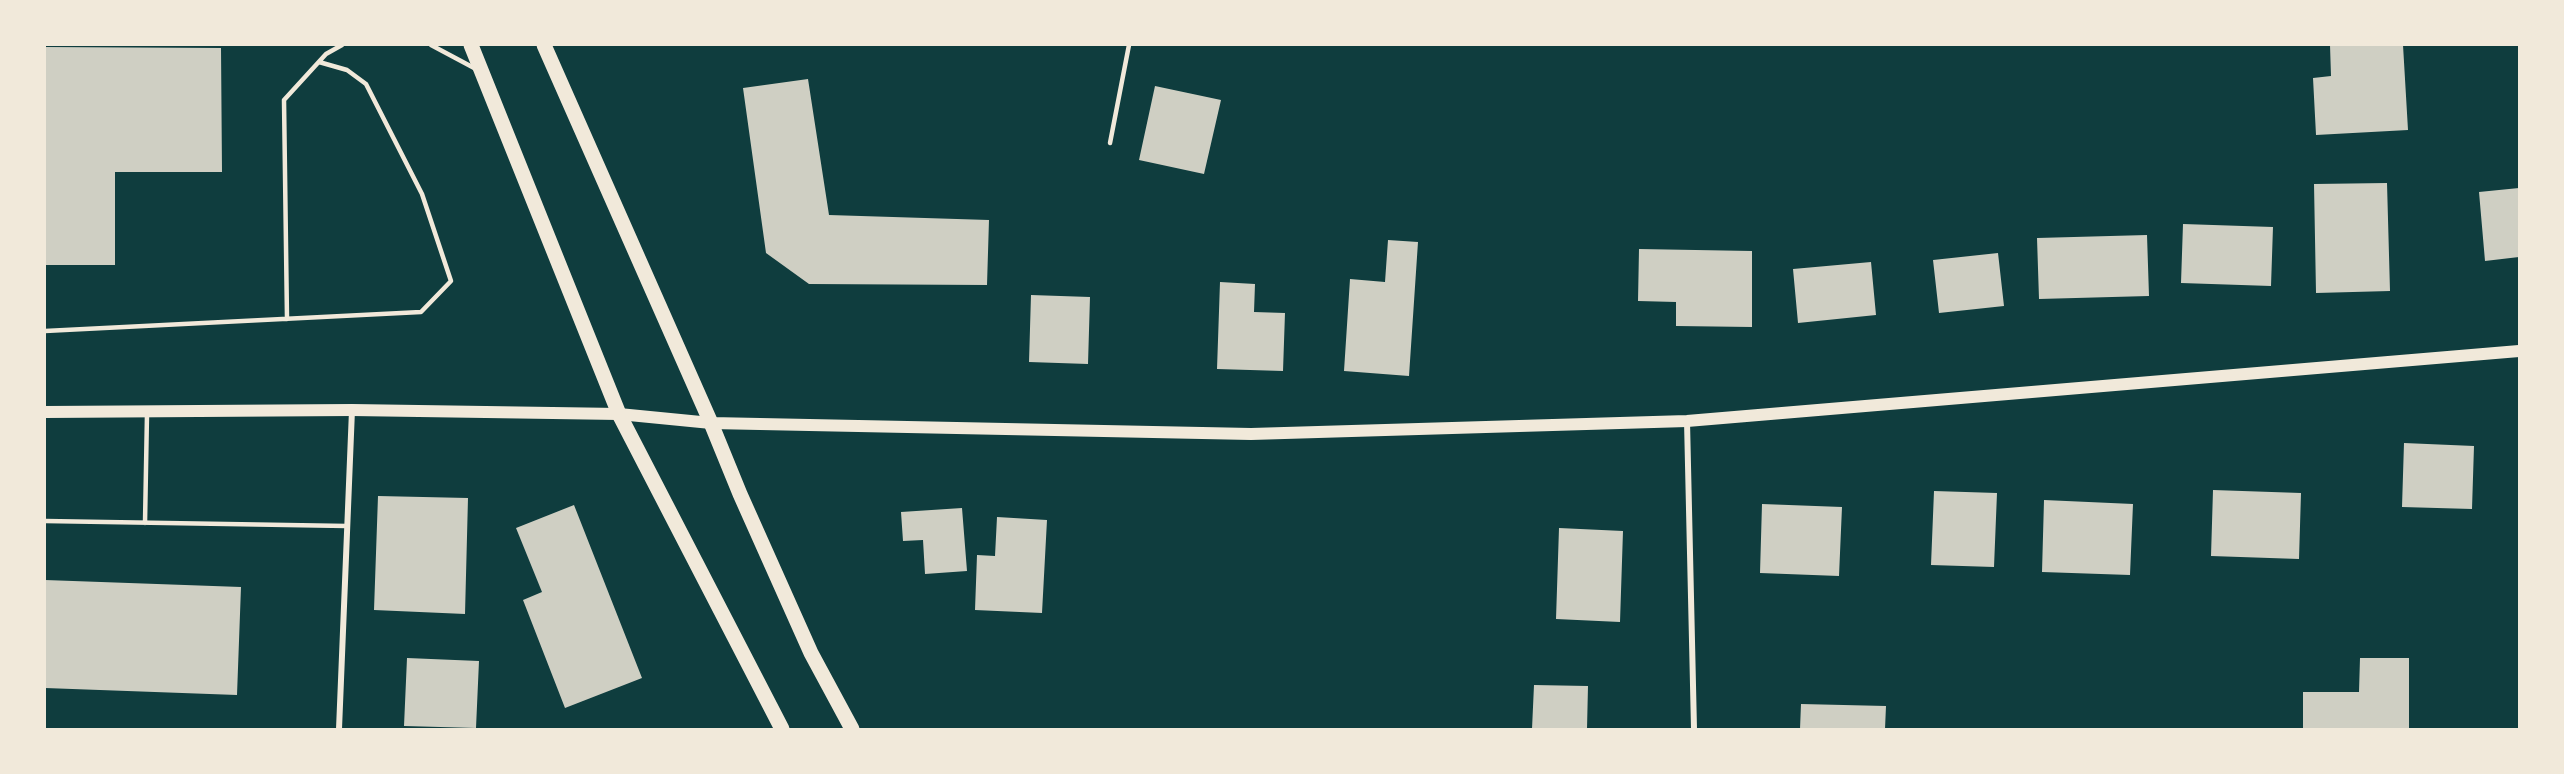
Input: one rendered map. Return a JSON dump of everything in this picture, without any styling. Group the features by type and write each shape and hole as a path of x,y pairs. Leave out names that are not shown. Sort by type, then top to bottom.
{"main road":[{"path":"471,45 619,414 782,729"},
{"path":"543,45 811,653 852,729"},
{"path":"45,412 352,410 619,414 711,423 1251,435 1688,421 2519,351"}],"street":[{"path":"339,729 352,410"},
{"path":"1688,421 1694,729"}],"lane":[{"path":"287,319 285,100 326,54 342,45"},
{"path":"431,45 482,72"},
{"path":"1110,143 1129,45"},
{"path":"45,331 421,312 451,280 422,194 366,84 347,70 319,62"},
{"path":"145,523 147,411"},
{"path":"45,521 347,526"}],"building":[{"path":"2330,45 2403,45 2408,130 2316,135 2313,78 2331,76"},
{"path":"45,47 221,48 222,172 115,172 115,265 45,265"},
{"path":"808,79 829,215 989,220 987,285 809,284 766,253 743,88"},
{"path":"1155,86 1221,100 1204,174 1139,160"},
{"path":"2387,183 2390,291 2316,293 2314,184"},
{"path":"2519,188 2519,257 2485,261 2479,192"},
{"path":"2183,224 2273,227 2271,286 2181,283"},
{"path":"2147,235 2149,296 2039,299 2037,238"},
{"path":"1388,240 1418,242 1409,376 1344,371 1350,279 1385,282"},
{"path":"1639,249 1752,251 1752,327 1676,326 1676,302 1638,301"},
{"path":"1998,253 2004,306 1939,313 1933,260"},
{"path":"1871,262 1876,315 1798,323 1793,269"},
{"path":"1220,282 1255,284 1254,312 1285,313 1283,371 1217,369"},
{"path":"1031,295 1090,297 1088,364 1029,362"},
{"path":"2404,443 2474,446 2472,509 2402,507"},
{"path":"2213,490 2301,493 2299,559 2211,556"},
{"path":"1934,491 1997,493 1994,567 1931,565"},
{"path":"378,496 468,498 465,614 374,610"},
{"path":"2044,500 2133,504 2130,575 2042,572"},
{"path":"1762,504 1842,507 1839,576 1760,573"},
{"path":"574,505 642,678 565,708 523,600 542,592 516,528"},
{"path":"962,508 967,571 925,574 923,540 903,541 901,512"},
{"path":"997,517 1047,520 1042,613 975,610 977,555 995,556"},
{"path":"1559,528 1623,531 1620,622 1556,619"},
{"path":"45,580 241,587 237,695 45,688"},
{"path":"407,658 479,661 476,728 404,726"},
{"path":"2360,658 2409,658 2409,729 2303,729 2303,692 2359,692"},
{"path":"1534,685 1588,686 1587,729 1532,729"},
{"path":"1801,704 1886,706 1885,729 1800,729"}]}
